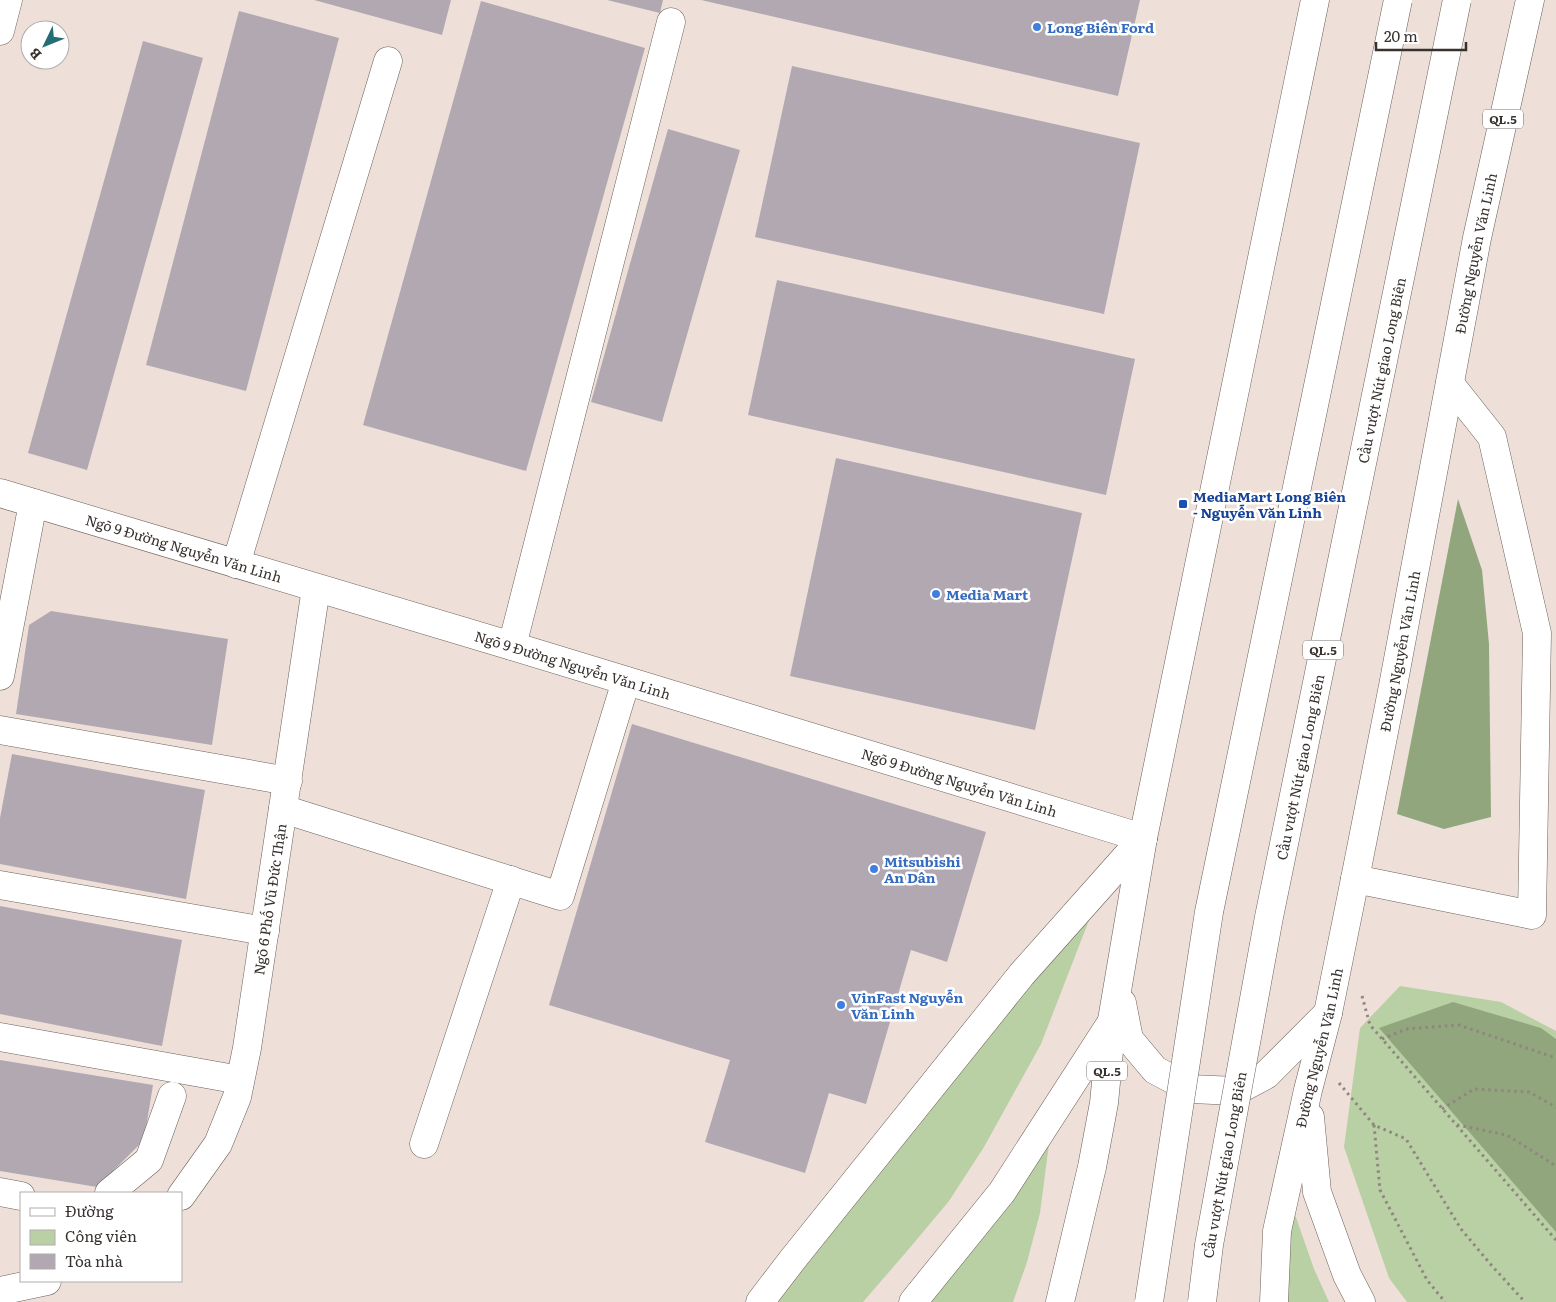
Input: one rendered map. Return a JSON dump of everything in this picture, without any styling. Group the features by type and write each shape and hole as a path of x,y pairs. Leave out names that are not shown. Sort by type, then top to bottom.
{"main road":[{"name":"QL.5","path":"1060,1302 1104,1103 1112,1020 1143,838 1315,0"},
{"path":"1149,1302 1209,912 1398,0"},
{"name":"Cầu vượt Nút giao Long Biên","path":"1202,1302 1209,1245 1268,917 1457,0"},
{"name":"Đường Nguyễn Văn Linh","path":"1274,1302 1277,1231 1308,1090 1328,1013 1395,676 1477,238 1530,0"},
{"path":"512,646 671,22"},
{"path":"236,564 388,61"},
{"path":"1355,879 1532,915 1537,633 1492,437 1450,384"},
{"name":"Ngõ 9 Đường Nguyễn Văn Linh","path":"0,494 512,646 1143,838"},
{"path":"0,676 33,503"},
{"name":"Ngõ 6 Phố Vũ Đức Thận","path":"182,1195 218,1144 237,1097 248,1048 316,588"},
{"path":"283,809 560,896 626,681"},
{"path":"0,730 288,781"},
{"path":"760,1302 793,1258 1022,974 1143,838"},
{"path":"424,1144 511,880"},
{"path":"0,886 265,932"},
{"path":"1118,982 1129,1038 1155,1070 1191,1089 1236,1091 1266,1074 1328,1013"},
{"path":"914,1302 1002,1192 1112,1020"},
{"path":"0,1037 240,1080"},
{"path":"1308,1090 1317,1192 1347,1275 1360,1302"},
{"path":"110,1192 149,1160 172,1096"},
{"path":"0,1192 20,1196"},
{"path":"0,1290 41,1282"}],"path":[{"path":"1360,986 1370,1025 1556,1240"},
{"path":"1382,1039 1406,1029 1459,1025 1556,1058"},
{"path":"1339,1083 1374,1125 1406,1139 1462,1229 1525,1302"},
{"path":"1442,1109 1474,1088 1530,1092 1556,1107"},
{"path":"1374,1125 1380,1190 1427,1280 1445,1302"},
{"path":"1457,1125 1507,1135 1556,1166"}],"green space":[{"path":"1458,499 1482,570 1489,644 1491,817 1444,829 1397,814"},
{"path":"1093,910 1041,1044 984,1147 949,1201 863,1302 766,1302"},
{"path":"1400,986 1501,1002 1556,1031 1556,1302 1407,1302 1389,1278 1344,1147 1360,1028"},
{"path":"1453,1002 1541,1028 1556,1039 1556,1232 1379,1028"},
{"path":"1050,1136 1040,1213 1027,1262 1013,1302 921,1302"},
{"path":"1292,1206 1314,1269 1329,1302 1284,1302"}],"building":[{"path":"314,0 451,0 442,35"},
{"path":"607,0 663,0 660,13"},
{"name":"Long Biên Ford","path":"701,0 1140,0 1118,96"},
{"path":"481,1 645,48 526,471 363,425"},
{"path":"239,11 339,38 246,391 146,365"},
{"path":"143,41 203,58 87,470 28,453"},
{"path":"792,66 1140,143 1104,314 755,237"},
{"path":"668,129 740,150 662,422 591,402"},
{"path":"777,280 1135,359 1106,495 748,415"},
{"name":"Media Mart","path":"836,458 1082,513 1035,730 790,676"},
{"path":"51,611 228,639 212,745 16,714 29,625"},
{"path":"632,724 986,832 947,962 911,950 866,1104 829,1093 805,1173 705,1142 730,1060 549,1005"},
{"path":"12,754 205,790 186,899 0,864 0,818"},
{"path":"0,906 182,940 162,1046 0,1014"},
{"path":"0,1060 153,1085 144,1140 97,1187 0,1171"}],"place":[{"name":"Long Biên Ford","path":"1037,27"},
{"name":"MediaMart Long Biên - Nguyễn Văn Linh","path":"1183,504"},
{"name":"Media Mart","path":"936,594"},
{"name":"Mitsubishi An Dân","path":"874,869"},
{"name":"VinFast Nguyễn Văn Linh","path":"841,1005"}]}
